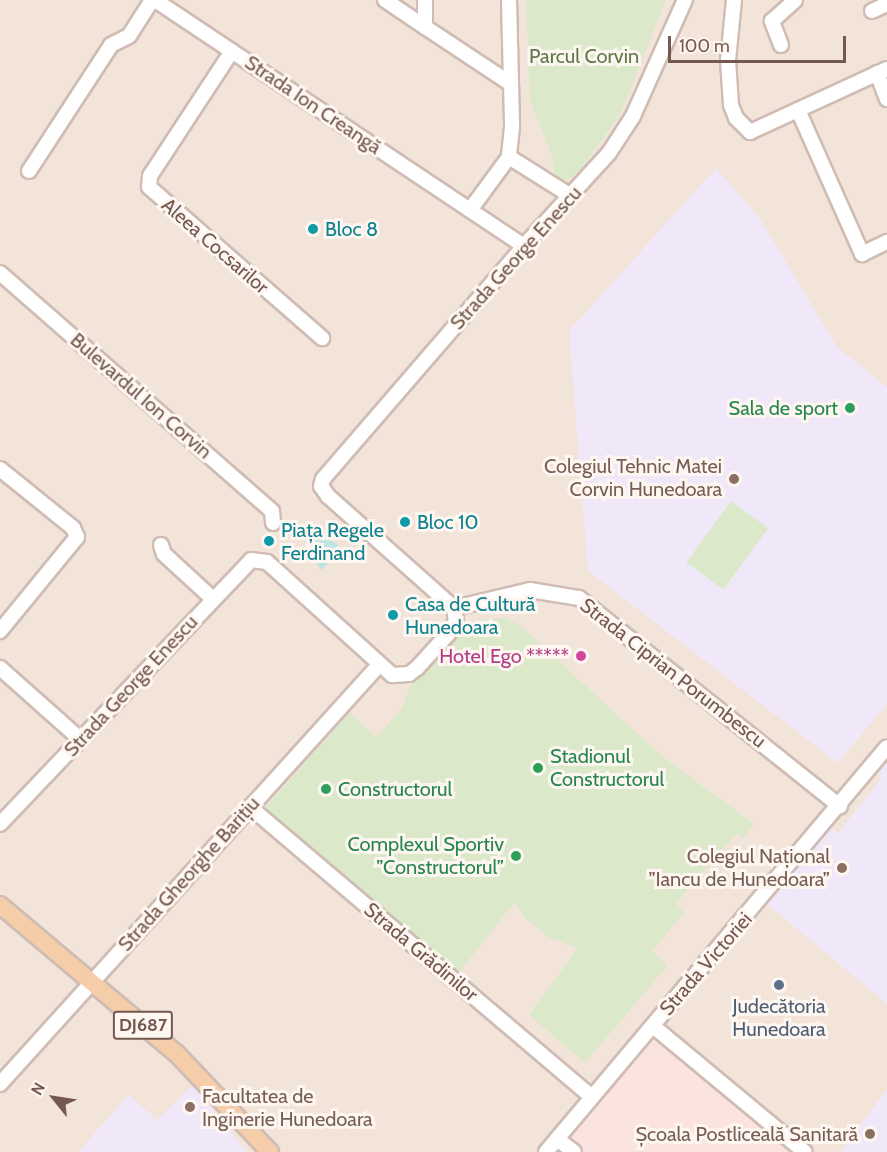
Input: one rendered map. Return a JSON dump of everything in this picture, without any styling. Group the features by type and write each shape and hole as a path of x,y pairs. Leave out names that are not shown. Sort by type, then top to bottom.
{"main road":[{"name":"DJ687","path":"1,909 177,1054 270,1152"}],"street":[{"name":"Strada Ion Creangă","path":"154,0 524,246"},
{"path":"29,171 111,45 129,36 154,0"},
{"path":"385,0 511,84"},
{"path":"425,0 425,27"},
{"path":"470,210 509,158 511,84 509,0"},
{"name":"Strada George Enescu","path":"454,608 328,496 321,486 326,474 624,134 685,0"},
{"path":"734,0 728,60 730,105 736,118 750,132 882,71 887,99"},
{"path":"781,45 772,21 795,0"},
{"path":"872,11 887,4"},
{"name":"Aleea Cocsarilor","path":"232,51 150,176 149,187 322,338"},
{"path":"798,110 862,254 887,242"},
{"path":"509,158 571,196"},
{"name":"Bulevardul Ion Corvin","path":"0,273 272,511 273,523"},
{"path":"0,469 73,528 78,537 0,631"},
{"path":"161,545 164,554 213,599"},
{"name":"Strada George Enescu","path":"0,824 251,560 267,562 379,665"},
{"name":"Strada Ciprian Porumbescu","path":"454,608 530,590 579,598 840,806"},
{"path":"379,665 399,676 417,669 454,626 454,608"},
{"name":"Strada Gheorghe Barițiu","path":"0,1084 379,665"},
{"path":"0,668 80,739"},
{"name":"Strada Victoriei","path":"546,1152 840,806 887,747"},
{"name":"Strada Grădinilor","path":"250,807 592,1097"},
{"path":"652,1026 805,1152"},
{"path":"557,1139 574,1152"}],"shaded area":[{"path":"0,0 887,0 887,1152 0,1152"},
{"name":"Colegiul Tehnic Matei Corvin Hunedoara","path":"716,168 759,217 837,347 887,387 887,704 838,763 588,571 569,331"},
{"name":"Colegiul Național ”Iancu de Hunedoara”","path":"887,754 887,1004 767,904 831,827 838,833 882,778 874,770"},
{"path":"653,1039 788,1152 585,1152 569,1139"},
{"name":"Facultatea de Inginerie Hunedoara","path":"193,1085 247,1152 78,1152 129,1095 157,1120"},
{"name":"Școala Postliceală Sanitară","path":"887,1089 887,1152 840,1152 868,1115"}],"green space":[{"name":"Parcul Corvin","path":"526,0 666,0 621,113 580,171 556,187 552,156 530,100"},
{"path":"731,501 768,528 724,590 686,562"},
{"name":"Complexul Sportiv ”Constructorul”","path":"505,617 522,627 663,757 754,824 743,838 737,833 676,903 684,913 652,951 667,966 585,1063 529,1015 578,948 548,937 525,918 515,902 456,976 262,811 350,712 376,737 402,709 414,676 458,629 470,622"}],"water":[{"path":"323,537 338,544 333,559 321,570 309,552 314,542"}],"place":[{"name":"Bloc 8","path":"313,229"},
{"name":"Sala de sport","path":"850,408"},
{"name":"Colegiul Tehnic Matei Corvin Hunedoara","path":"734,479"},
{"name":"Bloc 10","path":"405,522"},
{"name":"Piața Regele Ferdinand","path":"269,541"},
{"name":"Casa de Cultură Hunedoara","path":"393,615"},
{"name":"Hotel Ego *****","path":"581,656"},
{"name":"Stadionul Constructorul","path":"538,768"},
{"name":"Constructorul","path":"326,789"},
{"name":"Complexul Sportiv ”Constructorul”","path":"516,856"},
{"name":"Colegiul Național ”Iancu de Hunedoara”","path":"842,868"},
{"name":"Judecătoria Hunedoara","path":"779,985"},
{"name":"Facultatea de Inginerie Hunedoara","path":"190,1107"},
{"name":"Școala Postliceală Sanitară","path":"870,1134"}]}
